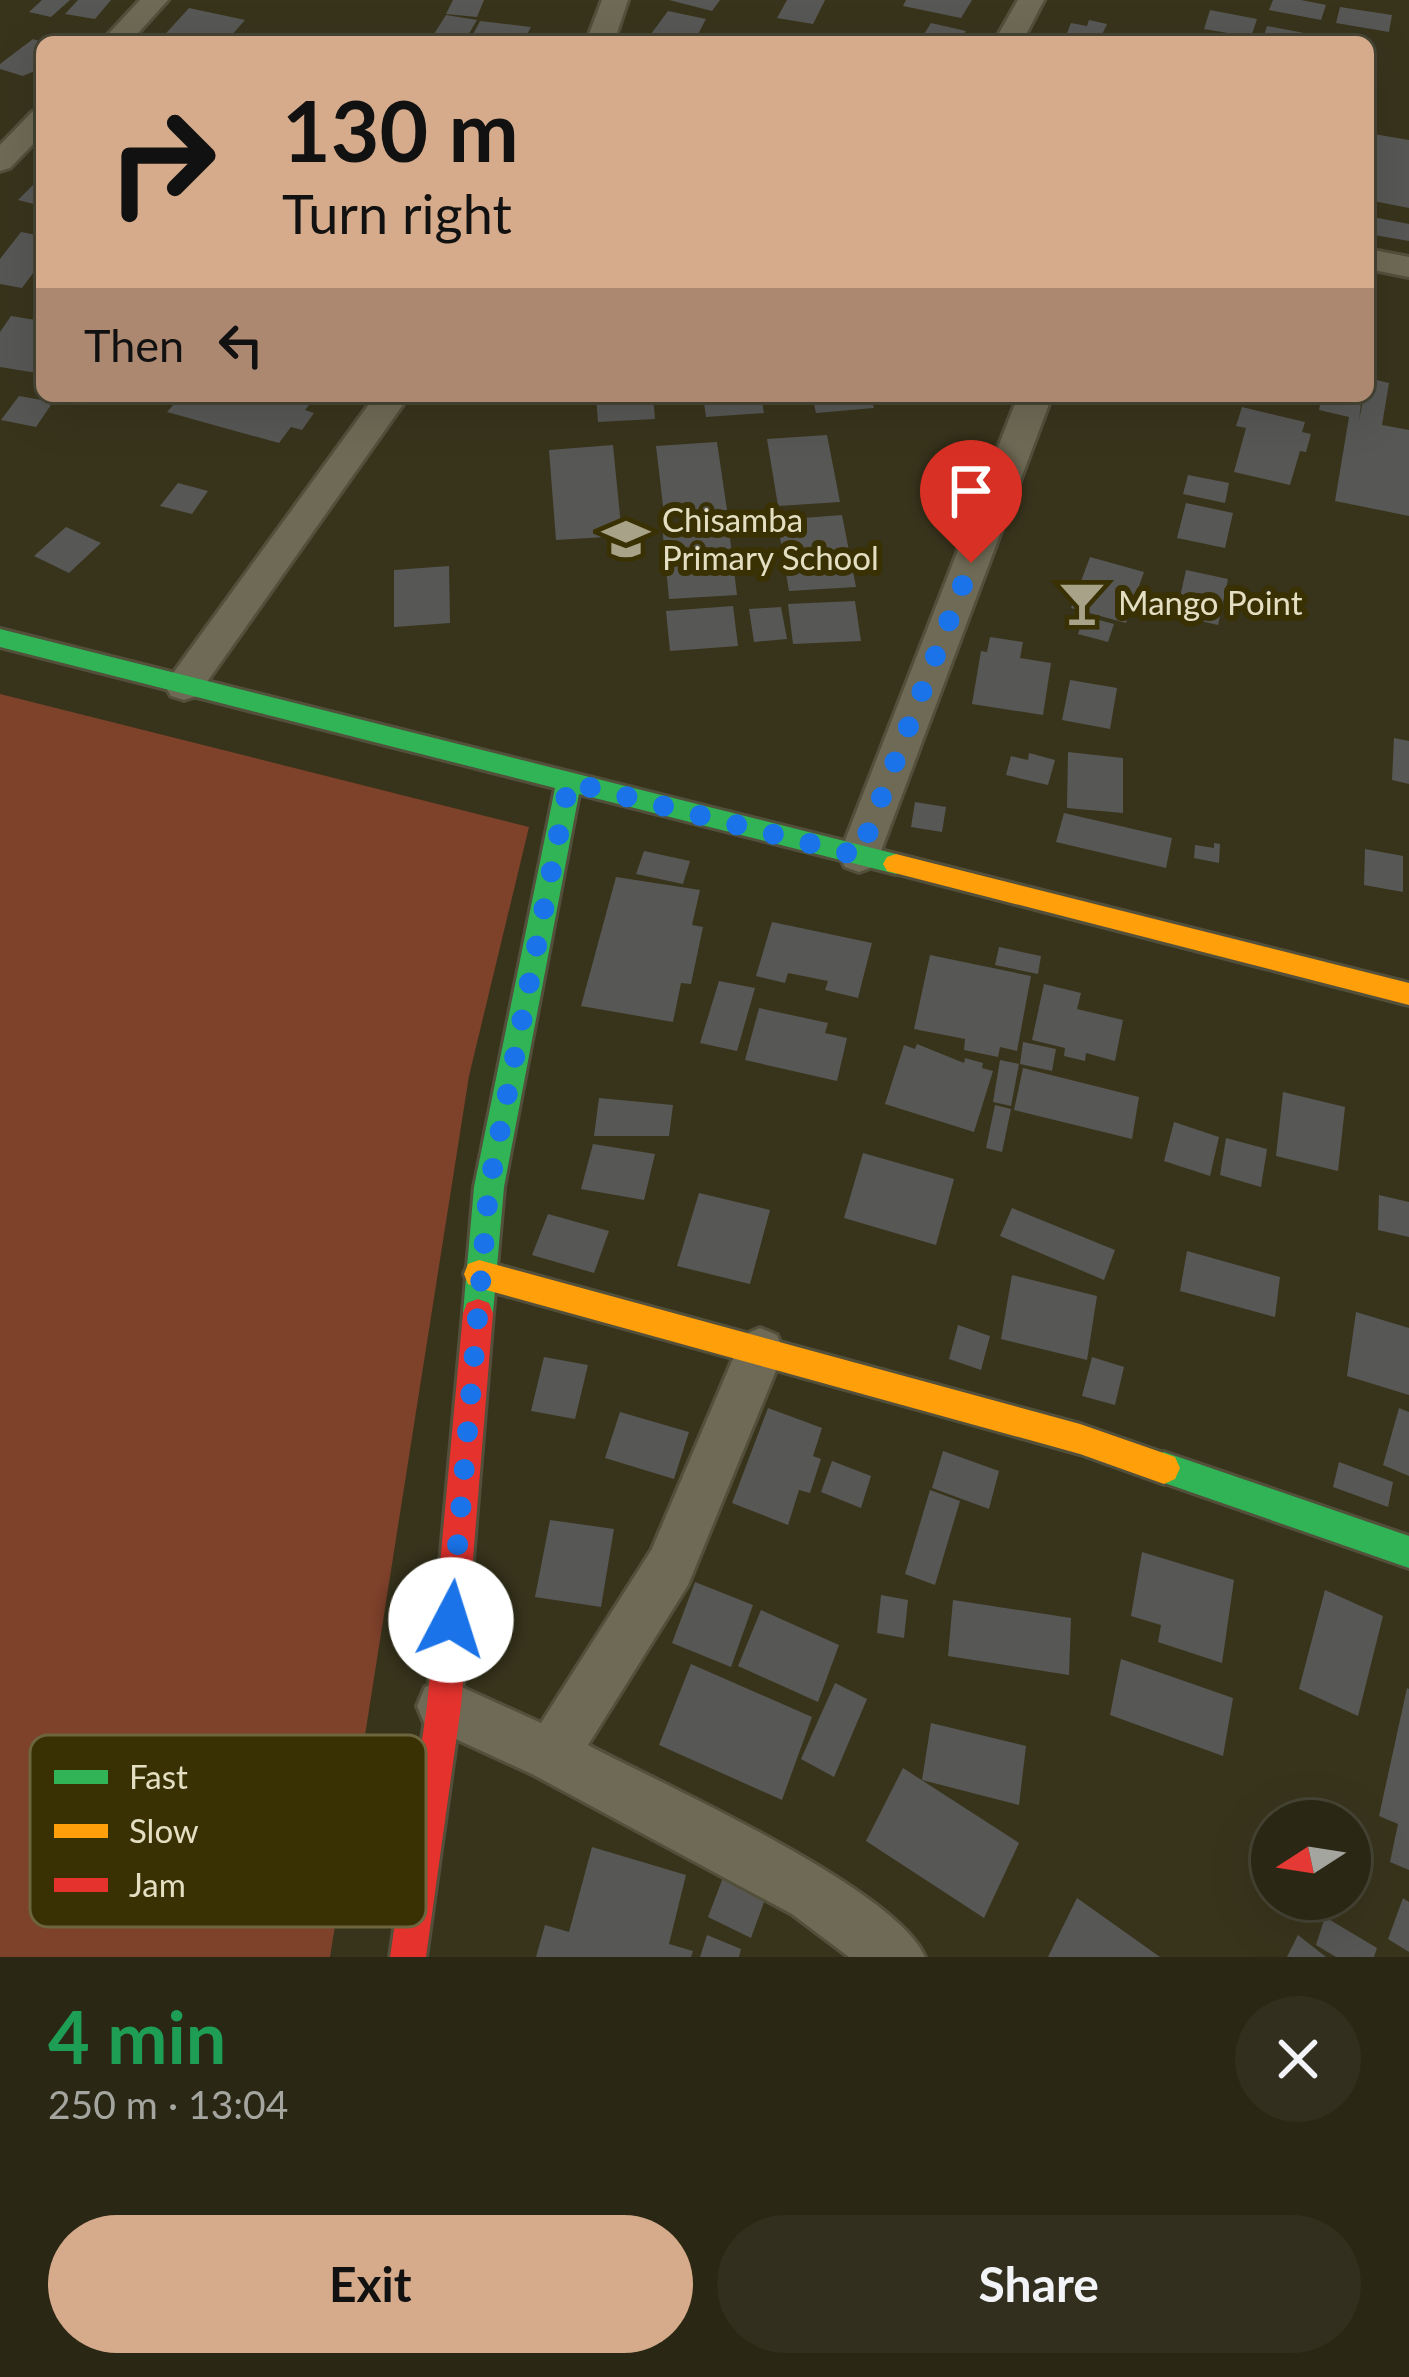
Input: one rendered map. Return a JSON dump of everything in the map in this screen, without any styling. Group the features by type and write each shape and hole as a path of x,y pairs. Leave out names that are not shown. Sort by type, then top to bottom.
{"street":[{"path":"121,36 155,0"},
{"path":"602,36 615,0"},
{"path":"1011,36 1031,0"},
{"path":"0,162 36,124"},
{"path":"1374,260 1409,266"},
{"path":"184,686 388,402"},
{"path":"859,856 1033,402"},
{"path":"0,638 1409,994"},
{"path":"426,1832 444,1706 479,1274 505,1099 569,782"},
{"path":"479,1274 1080,1439 1409,1552"},
{"path":"551,1755 670,1567 760,1351"},
{"path":"444,1706 551,1755 812,1894 896,1957"},
{"path":"408,1957 412,1927"}],"shaded area":[{"path":"0,694 529,827 469,1076 365,1735 30,1735 30,1927 335,1927 330,1957 0,1957"}],"building":[{"path":"42,0 70,0 51,17 29,12"},
{"path":"78,0 111,0 95,19 65,14"},
{"path":"453,0 484,0 477,17 446,14"},
{"path":"669,0 720,0 712,11"},
{"path":"787,0 825,0 813,24 777,18"},
{"path":"906,0 972,0 961,18 903,6"},
{"path":"1273,0 1326,5 1321,20 1269,10"},
{"path":"1340,7 1392,15 1389,32 1336,23"},
{"path":"189,8 245,20 231,36 163,36"},
{"path":"1210,10 1257,19 1251,36 1204,29"},
{"path":"668,11 706,19 697,36 649,36"},
{"path":"446,15 477,20 468,36 433,36"},
{"path":"1089,20 1107,24 1101,36 1067,33 1071,23 1087,26"},
{"path":"480,21 531,27 526,36 472,36"},
{"path":"931,23 966,31 963,36 923,36"},
{"path":"1267,26 1320,36 1264,36"},
{"path":"36,40 36,71 23,76 0,69 0,64"},
{"path":"1374,134 1409,140 1409,208 1374,201"},
{"path":"36,182 36,204 18,200"},
{"path":"1374,217 1409,224 1409,241 1374,235"},
{"path":"21,232 36,235 36,269 22,288 0,284 0,259"},
{"path":"11,316 36,320 36,373 0,367 0,332"},
{"path":"1374,379 1389,383 1382,425 1409,430 1409,516 1335,501 1349,417 1319,410 1321,402 1361,402 1359,420 1363,402 1374,402"},
{"path":"19,396 53,402 36,427 1,420"},
{"path":"176,402 311,402 305,410 314,413 302,430 291,427 279,443 167,412"},
{"path":"596,402 654,402 655,419 598,422"},
{"path":"704,402 762,402 764,413 706,417"},
{"path":"813,402 872,402 874,408 816,413"},
{"path":"1242,407 1305,422 1302,432 1311,434 1306,452 1300,451 1290,485 1234,472 1246,428 1236,426"},
{"path":"827,435 840,502 778,506 767,439"},
{"path":"717,442 727,510 664,514 656,446"},
{"path":"613,445 622,536 556,540 549,450"},
{"path":"1188,475 1229,483 1225,503 1183,494"},
{"path":"178,483 208,491 192,514 160,506"},
{"path":"1186,503 1233,513 1225,548 1177,538"},
{"path":"842,515 856,587 789,591 777,520"},
{"path":"728,522 737,595 669,599 662,525"},
{"path":"66,527 101,543 69,573 34,556"},
{"path":"1090,557 1144,572 1126,623 1071,608"},
{"path":"449,566 450,623 394,627 394,570"},
{"path":"1186,570 1228,579 1218,625 1176,615"},
{"path":"855,601 861,641 793,644 788,604"},
{"path":"733,606 738,646 670,651 666,611"},
{"path":"781,607 787,639 754,642 749,609"},
{"path":"1084,616 1114,624 1108,642 1078,634"},
{"path":"990,637 1023,642 1020,658 1051,663 1043,715 972,704 981,651 987,652"},
{"path":"1070,680 1117,688 1110,729 1062,720"},
{"path":"1394,738 1409,741 1409,784 1392,780"},
{"path":"1068,752 1123,758 1123,813 1067,808"},
{"path":"1029,753 1055,760 1048,785 1006,775 1011,756 1028,760"},
{"path":"915,802 946,807 942,832 911,827"},
{"path":"1064,813 1172,838 1166,868 1056,842"},
{"path":"1214,843 1220,844 1219,863 1194,858 1195,845 1214,848"},
{"path":"1365,849 1403,856 1403,892 1364,885"},
{"path":"644,851 690,861 683,884 636,874"},
{"path":"616,877 700,890 692,925 703,927 691,984 681,983 673,1022 581,1006"},
{"path":"772,922 872,943 858,998 825,990 828,981 788,973 785,983 756,976"},
{"path":"999,947 1041,956 1038,974 995,965"},
{"path":"930,955 1031,976 1017,1051 1000,1047 998,1057 964,1050 965,1039 914,1029"},
{"path":"719,981 755,988 737,1051 700,1043"},
{"path":"1044,984 1081,993 1077,1009 1123,1020 1115,1061 1086,1053 1085,1061 1064,1056 1065,1048 1032,1040"},
{"path":"759,1008 828,1023 825,1033 847,1038 837,1081 745,1060"},
{"path":"1023,1042 1056,1049 1052,1071 1020,1064"},
{"path":"917,1044 964,1063 965,1058 983,1063 982,1068 993,1071 974,1132 885,1104 904,1045 915,1049"},
{"path":"1000,1060 1019,1064 1011,1106 993,1102"},
{"path":"1023,1068 1139,1097 1132,1139 1014,1110"},
{"path":"1283,1092 1345,1107 1338,1171 1276,1156"},
{"path":"599,1098 673,1105 669,1136 594,1136"},
{"path":"995,1105 1011,1109 1002,1152 986,1148"},
{"path":"1174,1122 1219,1137 1210,1176 1164,1161"},
{"path":"1226,1138 1267,1149 1261,1187 1220,1175"},
{"path":"593,1144 655,1154 644,1200 581,1189"},
{"path":"863,1153 954,1179 936,1245 844,1218"},
{"path":"699,1193 770,1210 750,1284 677,1266"},
{"path":"1379,1195 1409,1202 1409,1237 1378,1230"},
{"path":"1012,1208 1115,1250 1104,1280 1000,1236"},
{"path":"548,1214 609,1231 594,1273 532,1255"},
{"path":"1187,1251 1280,1277 1275,1317 1180,1291"},
{"path":"1012,1275 1097,1296 1087,1360 1001,1339"},
{"path":"1356,1312 1409,1328 1409,1395 1347,1376"},
{"path":"958,1325 990,1336 981,1370 949,1359"},
{"path":"544,1357 588,1365 575,1419 531,1411"},
{"path":"1092,1357 1124,1367 1115,1405 1082,1396"},
{"path":"768,1408 822,1428 813,1456 821,1459 810,1493 799,1490 788,1525 732,1503"},
{"path":"1399,1408 1409,1412 1409,1476 1383,1465"},
{"path":"620,1412 689,1432 674,1479 605,1458"},
{"path":"943,1451 999,1471 989,1509 932,1488"},
{"path":"832,1461 871,1476 861,1508 821,1492"},
{"path":"1339,1462 1393,1482 1388,1507 1333,1487"},
{"path":"930,1490 960,1501 935,1585 905,1574"},
{"path":"550,1520 614,1529 601,1607 535,1597"},
{"path":"1142,1552 1234,1580 1222,1663 1158,1642 1161,1625 1131,1616"},
{"path":"695,1582 753,1605 731,1667 672,1643"},
{"path":"1325,1590 1383,1616 1358,1716 1299,1689"},
{"path":"881,1595 908,1600 904,1638 877,1633"},
{"path":"953,1600 1071,1618 1069,1675 948,1656"},
{"path":"761,1610 839,1645 818,1702 738,1666"},
{"path":"1121,1659 1233,1698 1223,1756 1110,1715"},
{"path":"691,1664 812,1717 782,1800 659,1745"},
{"path":"835,1683 867,1699 834,1777 801,1759"},
{"path":"1407,1688 1409,1870 1390,1862 1398,1824 1379,1816"},
{"path":"931,1723 1026,1746 1019,1805 922,1780"},
{"path":"903,1768 1019,1843 984,1918 866,1841"},
{"path":"592,1847 686,1875 669,1944 693,1951 691,1957 536,1957 545,1925 569,1932"},
{"path":"724,1875 767,1894 751,1938 708,1917"},
{"path":"1077,1898 1160,1957 1048,1957"},
{"path":"1403,1898 1409,1902 1409,1952 1388,1939"},
{"path":"1324,1920 1330,1920 1377,1948 1374,1957 1336,1957 1316,1945"},
{"path":"707,1935 741,1949 739,1957 700,1957"},
{"path":"1298,1935 1326,1957 1287,1957"}],"traffic: fast":[{"path":"0,638 896,864"},
{"path":"478,1313 489,1187 569,782"},
{"path":"1164,1468 1409,1552"}],"traffic: slow":[{"path":"896,864 1409,994"},
{"path":"479,1274 1080,1439 1164,1468"}],"traffic: jam":[{"path":"426,1832 444,1706 478,1313"},
{"path":"408,1957 412,1927"}],"place":[{"name":"Chisamba Primary School","path":"626,539"},
{"name":"Mango Point","path":"1082,603"}],"route":[{"path":"451,1620 489,1187 569,782 859,856 971,563"}]}
